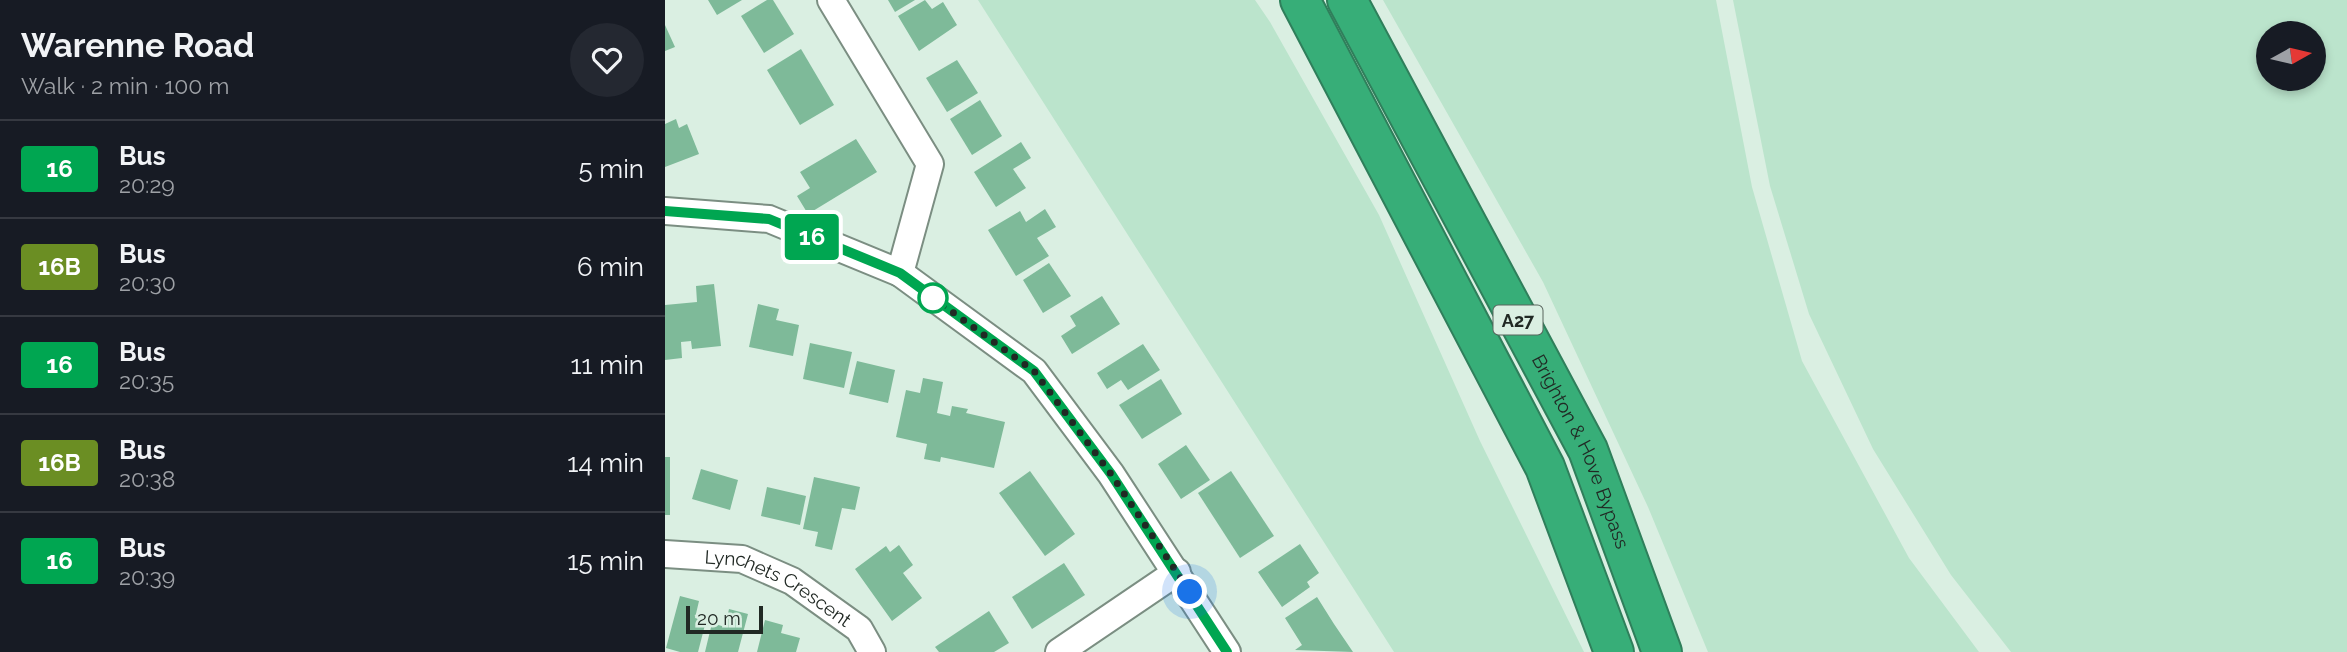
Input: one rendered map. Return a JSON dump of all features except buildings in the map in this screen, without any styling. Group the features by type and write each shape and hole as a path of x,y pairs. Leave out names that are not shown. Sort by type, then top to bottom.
{"highway":[{"name":"Brighton & Hove Bypass","path":"1300,0 1545,467 1614,652"},
{"name":"Brighton & Hove Bypass","path":"1346,0 1588,450 1662,652"}],"street":[{"path":"831,0 930,164 900,273"},
{"path":"665,211 769,219 900,273 1034,371 1111,474 1227,652"},
{"name":"Lynchets Crescent","path":"665,554 742,559 792,581 859,629 872,652"},
{"path":"1059,652 1177,572"}],"green space":[{"path":"978,0 1255,0 1379,215 1480,441 1584,652 1394,652"},
{"path":"1383,0 1716,0 1752,187 1802,361 1909,558 1979,652 1708,652 1648,507 1543,282"},
{"path":"1733,0 2347,0 2347,652 2011,652 1951,575 1873,449 1809,314 1770,186"}],"bus line":[{"name":"16","path":"665,211 769,219 900,273 1034,371 1111,474 1227,652"}],"route":[{"path":"933,298 1034,371 1111,474 1190,592"}]}
